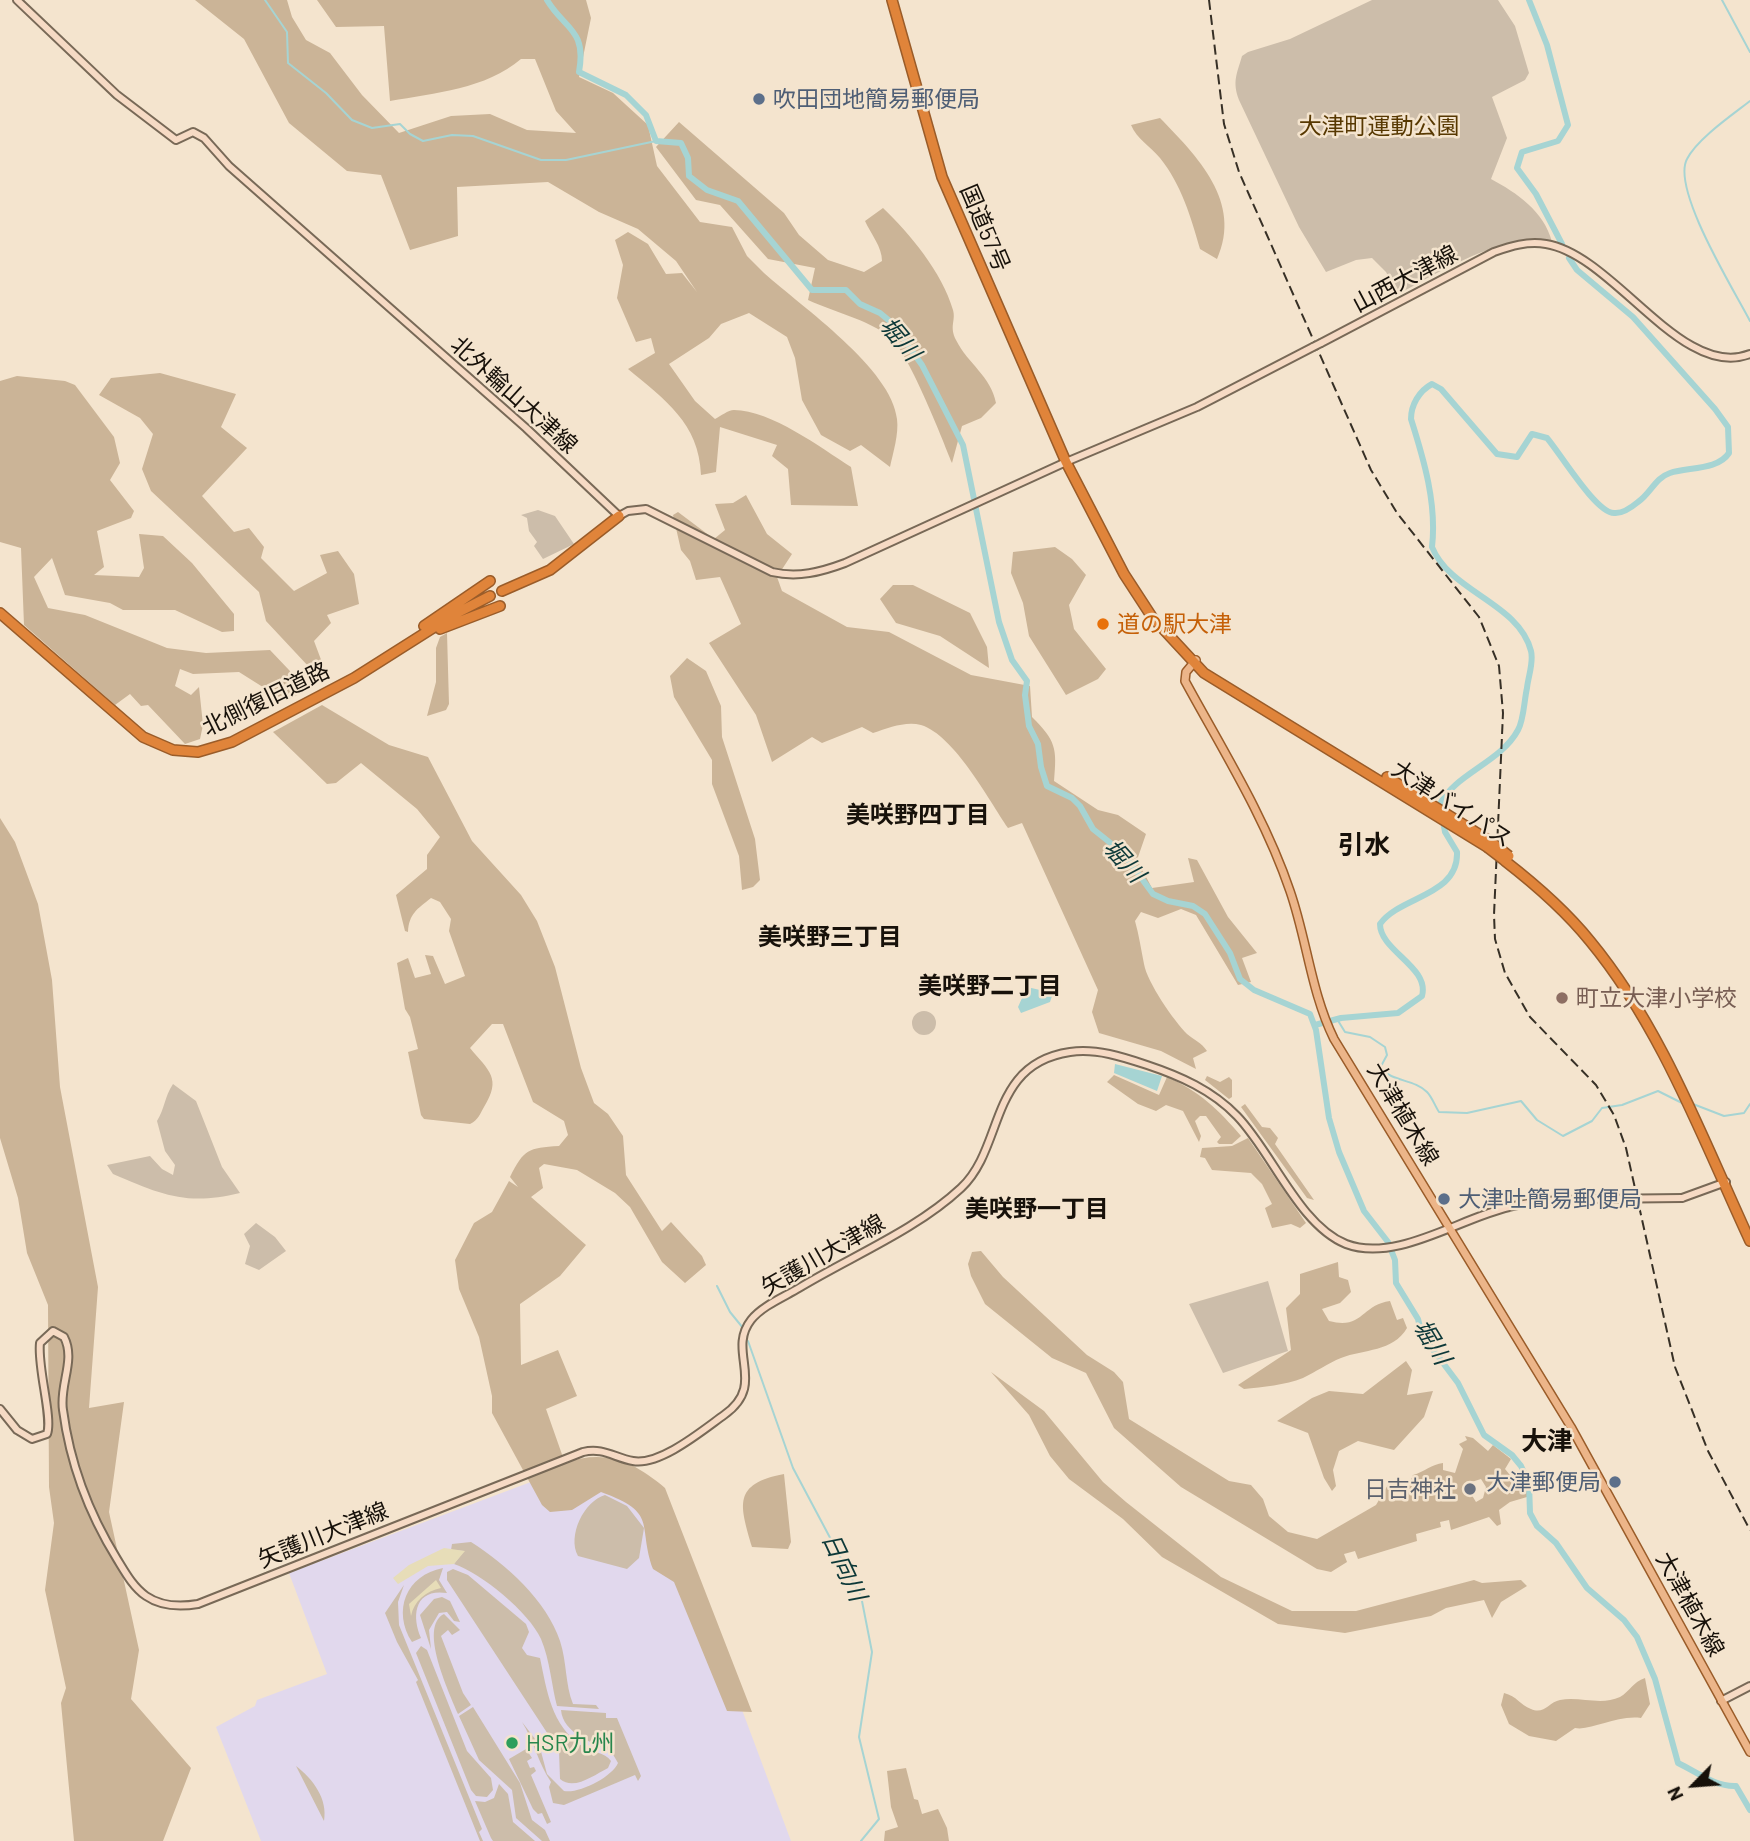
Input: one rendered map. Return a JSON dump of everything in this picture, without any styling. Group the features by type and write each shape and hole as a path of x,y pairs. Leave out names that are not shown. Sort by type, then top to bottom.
{"highway":[{"name":"国道57号","path":"892,0 942,177 1068,461"},
{"name":"国道57号","path":"898,0 930,126 947,175 1068,461"},
{"name":"大津バイパス","path":"1068,461 1141,601 1171,641 1195,662 1226,682 1450,819 1507,858 1570,911 1624,977 1678,1073 1750,1241"},
{"path":"502,592 550,570 619,516"},
{"path":"394,653 415,633 490,581"},
{"name":"北側復旧道路","path":"0,613 137,733 157,745 181,752 205,751 232,742 354,678 467,607 491,596"},
{"path":"394,653 463,618 500,606"},
{"name":"大津バイパス","path":"1725,1183 1750,1231"}],"main road":[{"name":"北外輪山大津線","path":"17,0 111,90 176,140 193,132 204,138 229,166 526,428 619,516"},
{"name":"山西大津線","path":"1068,461 1197,407 1494,252 1524,243 1555,246 1581,258 1699,352 1730,359 1750,354"},
{"path":"619,516 628,511 646,509 772,572 792,575 814,573 845,563 1068,461"},
{"name":"大津植木線","path":"1195,662 1186,673 1185,681 1277,854 1295,906 1325,1020 1571,1427 1750,1752"},
{"name":"矢護川大津線","path":"0,1409 22,1434 32,1439 47,1434 49,1418 43,1393 40,1343 53,1331 64,1337 70,1353 64,1379 62,1410 83,1496 132,1583 154,1601 177,1606 198,1604 583,1452 604,1450 631,1461 656,1460 726,1414 740,1401 747,1380 744,1339 752,1319 785,1296 915,1221 960,1190 973,1174 1012,1088 1037,1065 1068,1052 1095,1052 1126,1058 1164,1070 1209,1092 1249,1130 1312,1219 1323,1230 1346,1243 1370,1249 1394,1247 1507,1207 1540,1201 1682,1198 1725,1183"},
{"path":"1721,1702 1750,1686"}],"shaded area":[{"path":"195,0 287,0 292,17 306,40 330,53 362,95 399,133 451,116 490,114 527,130 576,133 556,111 535,59 521,59 492,77 459,88 390,101 384,26 336,27 317,0 586,0 591,18 579,77 613,93 648,125 657,166 700,222 732,227 747,256 843,340 879,380 891,400 897,419 890,467 861,445 850,451 821,435 802,400 795,358 787,337 749,313 721,324 709,338 669,364 695,401 715,419 734,410 764,416 795,431 851,467 858,506 791,505 788,469 772,456 777,445 720,427 716,472 701,475 699,457 687,427 667,402 628,369 655,353 651,338 636,342 617,298 623,265 615,240 628,232 648,244 666,274 682,273 697,292 676,261 638,229 599,212 548,182 457,187 458,236 410,250 381,175 347,171 289,123 244,39"},
{"path":"1160,118 1201,164 1220,199 1224,238 1217,259 1200,249 1189,213 1174,179 1160,158 1131,125"},
{"path":"679,122 784,213 799,235 828,260 864,272 882,261 878,246 865,221 883,208 914,242 933,268 948,296 953,310 956,340 989,385 996,403 981,418 962,426 952,463 914,375 889,336 860,320 808,300 815,268 768,259 720,205 696,200 656,147"},
{"path":"160,373 236,394 221,427 247,448 202,496 234,532 249,528 264,547 261,558 294,591 327,573 320,555 338,551 354,574 359,604 327,615 331,623 314,641 323,665 309,667 266,621 259,592 151,491 142,469 153,434 140,418 99,395 111,378"},
{"path":"17,376 65,381 75,385 114,437 120,463 110,480 134,511 131,518 97,531 104,567 94,575 139,577 144,568 139,534 163,536 192,563 234,614 234,631 222,632 175,610 123,610 110,603 65,595 52,558 34,577 48,608 85,615 167,648 206,653 270,650 308,690 285,701 239,672 193,674 180,669 175,686 191,695 199,687 203,725 200,739 185,744 148,705 141,706 130,694 115,705 24,625 21,548 0,542 0,381"},
{"path":"746,495 767,534 792,554 777,577 782,591 847,627 889,632 971,675 1030,686 1032,717 1046,732 1055,753 1054,781 1098,810 1118,815 1146,834 1137,860 1152,888 1194,882 1188,858 1197,860 1228,917 1257,953 1242,958 1251,982 1238,985 1196,915 1181,909 1158,918 1141,912 1135,921 1146,972 1155,991 1187,1034 1207,1051 1193,1058 1196,1069 1161,1051 1099,1033 1092,1012 1098,990 1022,823 1008,828 970,770 946,741 933,731 915,724 873,733 862,727 822,743 812,737 772,762 756,715 709,643 741,624 720,577 696,580 690,561 681,550 673,515 678,512 714,539 725,530 715,504 733,503"},
{"path":"1055,547 1072,559 1086,575 1069,605 1074,629 1106,669 1098,679 1066,695 1029,636 1023,603 1011,573 1013,552"},
{"path":"893,585 913,585 970,613 987,647 989,668 940,636 896,623 880,599"},
{"path":"447,633 449,704 446,710 427,716 436,682 436,648 440,637"},
{"path":"687,658 706,671 721,706 722,737 755,839 760,880 753,887 742,890 739,856 712,784 712,760 674,697 670,676"},
{"path":"322,705 389,745 428,757 472,841 521,895 537,921 555,967 581,1068 594,1103 608,1114 623,1136 626,1175 662,1231 671,1222 702,1256 706,1265 685,1283 662,1262 630,1207 615,1193 577,1170 544,1164 539,1168 543,1188 531,1197 586,1245 560,1276 520,1304 521,1365 558,1350 577,1396 546,1409 565,1463 593,1457 618,1460 642,1471 665,1488 752,1712 727,1711 674,1582 653,1569 639,1514 619,1499 601,1492 572,1510 550,1512 542,1505 492,1413 492,1396 479,1337 459,1289 455,1260 474,1223 492,1212 509,1181 518,1187 510,1177 523,1155 534,1149 559,1146 568,1135 564,1121 533,1102 503,1024 492,1024 470,1048 488,1069 492,1082 489,1097 477,1119 470,1124 424,1119 421,1115 408,1052 418,1049 410,1017 405,1009 397,963 408,958 415,978 431,974 425,955 433,956 445,984 465,976 449,931 451,919 440,902 431,898 418,909 412,916 408,932 405,931 396,895 427,869 427,855 440,837 417,809 361,763 336,783 327,784 273,732"},
{"path":"0,818 15,842 38,904 52,980 60,1087 98,1287 89,1408 124,1402 109,1512 139,1650 131,1699 191,1768 163,1841 74,1841 61,1703 66,1688 45,1590 54,1523 49,1487 48,1305 27,1253 18,1198 0,1138"},
{"path":"1114,1075 1159,1095 1167,1077 1178,1082 1208,1102 1241,1136 1232,1144 1219,1144 1217,1142 1221,1137 1206,1116 1200,1116 1195,1121 1201,1136 1199,1142 1183,1111 1166,1105 1156,1111 1138,1104 1107,1082"},
{"path":"1207,1076 1220,1082 1229,1077 1232,1080 1232,1097 1229,1099 1205,1080"},
{"path":"1245,1104 1262,1127 1270,1128 1278,1138 1275,1144 1314,1200 1307,1198 1241,1107"},
{"path":"1248,1138 1306,1223 1300,1228 1291,1224 1272,1228 1265,1208 1272,1204 1262,1184 1251,1173 1212,1170 1205,1158 1200,1157 1202,1148 1232,1146"},
{"path":"981,1251 1003,1277 1087,1355 1114,1372 1123,1382 1129,1419 1229,1481 1251,1485 1263,1499 1269,1516 1288,1532 1317,1539 1376,1505 1389,1483 1408,1487 1413,1475 1443,1463 1443,1470 1455,1473 1463,1449 1459,1444 1467,1440 1465,1436 1473,1438 1488,1451 1493,1445 1511,1459 1505,1469 1521,1488 1527,1488 1527,1497 1510,1502 1499,1510 1501,1524 1497,1526 1489,1517 1451,1530 1449,1520 1440,1522 1441,1527 1416,1534 1417,1541 1358,1559 1355,1551 1344,1554 1347,1562 1331,1572 1317,1569 1181,1487 1114,1428 1086,1373 1052,1358 985,1304 968,1264 972,1252","holes":["1481,1479 1486,1487 1483,1498 1476,1502 1465,1484"]},
{"path":"1338,1262 1339,1277 1348,1280 1351,1292 1340,1303 1322,1309 1329,1321 1340,1323 1356,1320 1380,1303 1390,1301 1397,1320 1403,1318 1407,1328 1401,1336 1386,1346 1341,1358 1296,1380 1244,1389 1238,1385 1291,1350 1286,1308 1300,1294 1300,1274"},
{"path":"1406,1361 1412,1370 1407,1395 1433,1391 1424,1417 1394,1450 1358,1441 1339,1451 1333,1470 1336,1486 1332,1491 1324,1478 1308,1433 1277,1421 1312,1398 1329,1391 1363,1394"},
{"path":"991,1372 1044,1411 1103,1482 1126,1502 1221,1577 1292,1611 1356,1611 1474,1580 1482,1583 1521,1580 1527,1586 1501,1602 1492,1618 1484,1600 1446,1608 1431,1616 1345,1633 1278,1624 1162,1557 1123,1519 1069,1479 1050,1456 1029,1415"},
{"path":"584,1462 661,1493 791,1841 261,1841 216,1727 255,1706 257,1700 327,1674 289,1573"},
{"path":"784,1474 791,1542 788,1549 752,1547 743,1508 744,1498 755,1484"},
{"path":"1645,1678 1650,1704 1641,1718 1575,1728 1556,1741 1529,1736 1509,1724 1501,1705 1504,1693 1536,1710 1560,1700 1613,1700"},
{"path":"906,1768 914,1799 918,1800 922,1814 938,1809 947,1828 949,1841 884,1841 885,1831 898,1827 891,1807 887,1771"}],"green space":[{"name":"大津町運動公園","path":"1372,0 1498,0 1515,26 1529,73 1525,80 1492,97 1507,138 1491,179 1520,197 1536,212 1552,242 1534,240 1493,248 1452,265 1398,294 1386,272 1372,258 1356,260 1326,272 1299,227 1239,100 1236,78 1242,56 1248,52 1290,39"},
{"path":"538,510 555,516 574,544 543,559 534,546 537,542 529,531 527,518 521,515"},
{"path":"924,1011 933,1014 936,1023 933,1032 924,1035 915,1032 912,1023 915,1014"},
{"path":"173,1084 196,1101 222,1167 240,1193 205,1198 175,1196 146,1188 113,1174 107,1165 150,1156 162,1169 173,1175 175,1165 165,1151 157,1121"},
{"path":"256,1223 275,1237 286,1251 259,1270 245,1264 250,1246 244,1234"},
{"path":"1268,1281 1288,1351 1223,1373 1189,1304"},
{"path":"605,1495 627,1506 644,1528 639,1558 627,1569 578,1556 575,1548 576,1529 584,1512 590,1504"},
{"path":"471,1542 511,1572 546,1612 560,1641 573,1704 596,1705 599,1709 557,1706 547,1656 535,1628 503,1595 477,1576 454,1564 464,1551 451,1550 452,1544"},
{"path":"443,1568 439,1580 447,1593 436,1593 422,1599 416,1612 421,1638 412,1642 403,1618 406,1596 420,1578"},
{"path":"453,1569 468,1575 526,1624 529,1632 522,1648 527,1655 540,1658 548,1695 557,1718 563,1728 582,1746 608,1758 611,1761 608,1768 578,1783 560,1779 559,1751 447,1580 447,1572"},
{"path":"404,1585 398,1602 399,1625 482,1829 479,1832 483,1841 480,1841 416,1682 418,1680 385,1613"},
{"path":"442,1597 450,1601 460,1622 454,1621 447,1612 439,1613 429,1630 431,1649 420,1615 434,1599"},
{"path":"444,1614 460,1630 452,1635 448,1630 441,1636 463,1693 471,1705 458,1714 435,1646 434,1632 437,1621"},
{"path":"421,1646 427,1650 467,1751 491,1778 493,1790 487,1797 476,1796 471,1790 416,1653"},
{"path":"473,1707 520,1783 532,1820 545,1830 550,1841 542,1841 516,1818 512,1790 479,1760 459,1716"},
{"path":"561,1710 606,1713 606,1718 617,1718 641,1776 638,1781 635,1775 564,1805 553,1803 549,1787 551,1782 543,1767 530,1737 522,1722 539,1744 547,1774 564,1791 578,1790 594,1783 609,1774 618,1763 611,1751 587,1741 573,1731 563,1718"},
{"path":"526,1749 532,1758 527,1761 530,1768 534,1767 536,1771 531,1775 551,1822 547,1824 542,1813 538,1814 533,1809 509,1759"},
{"path":"296,1766 318,1790 324,1805 324,1821"},
{"path":"499,1784 508,1794 513,1822 535,1841 493,1841 491,1838 475,1801 485,1802 494,1798"}],"sand":[{"path":"444,1548 465,1551 454,1564 428,1566 398,1584 393,1578 409,1565"},
{"path":"436,1580 441,1588 422,1598 411,1616 409,1604"}],"water":[{"path":"1027,987 1053,993 1050,1002 1021,1013 1018,1007"},
{"path":"1115,1064 1162,1076 1157,1091 1114,1073"}],"waterway":[{"path":"265,0 287,32 288,63 326,93 352,120 372,128 400,124 423,141 452,135 473,136 541,160 566,160 656,141"},
{"name":"堀川","path":"547,0 577,38 581,58 579,72 626,95 646,115 656,141 681,143 688,158 689,176 707,190 738,201 812,290 846,290 860,304 880,313 892,323 922,365 963,445 999,622 1012,660 1027,681 1025,695 1029,726 1038,744 1047,786 1072,798 1080,806 1093,829 1123,853 1153,894 1168,901 1193,906 1205,914 1230,953 1240,979 1254,990 1310,1014 1316,1030 1329,1118 1339,1152 1364,1211 1388,1242 1395,1260 1396,1283 1418,1319 1422,1335 1458,1383 1484,1435 1512,1455 1521,1466 1529,1483 1530,1513 1537,1526 1556,1543 1587,1588 1624,1620 1637,1637 1655,1679 1678,1763 1713,1782 1736,1786 1750,1810"},
{"path":"1529,0 1547,45 1568,125 1558,141 1522,152 1517,168 1536,194 1562,244"},
{"path":"1722,0 1750,52"},
{"path":"1750,101 1699,143 1687,159 1684,173 1688,193 1706,240 1750,321"},
{"path":"1315,1025 1341,1018 1398,1013 1422,996 1419,976 1388,943 1380,924 1389,915 1439,887 1449,878 1455,867 1457,852 1445,832 1440,804 1456,784 1501,751 1518,730 1523,715 1532,655 1524,635 1499,609 1453,575 1432,547 1431,498 1411,419 1412,409 1420,394 1432,384 1441,389 1497,454 1517,457 1532,434 1547,438 1588,493 1606,510 1614,513 1636,504 1665,475 1711,465 1729,453 1728,427 1715,409 1633,317 1577,270 1569,258"},
{"path":"1337,1019 1345,1032 1370,1037 1385,1047 1387,1055 1380,1068 1391,1076 1422,1088 1429,1094 1439,1112 1467,1113 1521,1101 1537,1120 1563,1136 1592,1121 1602,1108 1622,1105 1658,1091 1684,1104"},
{"path":"1693,1104 1724,1116 1744,1113 1750,1104"},
{"name":"日向川","path":"717,1286 730,1312 743,1328"},
{"name":"日向川","path":"748,1341 793,1468 861,1596 872,1652 859,1737 879,1819 861,1841"}],"railway":[{"path":"1209,0 1224,124 1239,172 1371,470 1397,513 1479,617 1499,666 1503,713 1495,939 1505,973 1530,1017 1596,1085 1614,1115 1626,1148 1675,1367 1708,1451 1750,1530"}],"place":[{"name":"吹田団地簡易郵便局","path":"759,99"},
{"name":"道の駅大津","path":"1103,624"},
{"name":"町立大津小学校","path":"1562,998"},
{"name":"大津吐簡易郵便局","path":"1444,1199"},
{"name":"大津郵便局","path":"1615,1482"},
{"name":"日吉神社","path":"1470,1489"},
{"name":"HSR九州","path":"512,1743"}],"district":[{"name":"美咲野四丁目","path":"918,815"},
{"name":"引水","path":"1364,845"},
{"name":"美咲野三丁目","path":"830,937"},
{"name":"美咲野二丁目","path":"990,986"},
{"name":"美咲野一丁目","path":"1037,1209"},
{"name":"大津","path":"1547,1441"}]}
